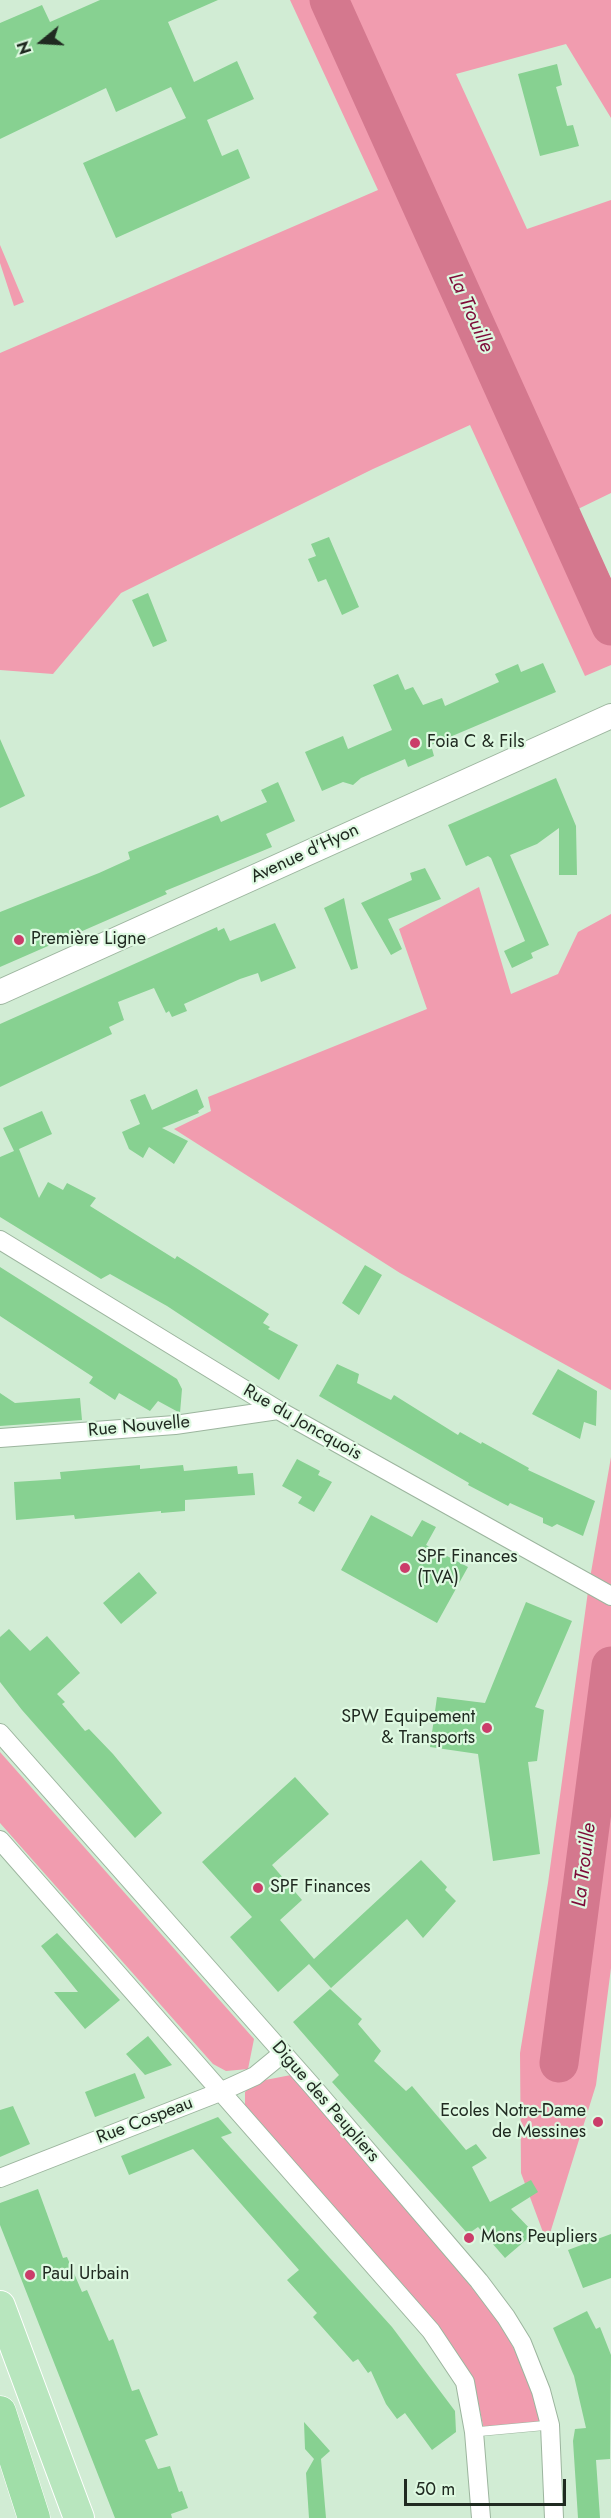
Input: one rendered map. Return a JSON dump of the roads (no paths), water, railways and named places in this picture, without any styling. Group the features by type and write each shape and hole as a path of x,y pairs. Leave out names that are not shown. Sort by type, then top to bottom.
{"highway":[{"path":"0,2412 34,2518"}],"main road":[{"path":"0,2306 79,2518"}],"street":[{"name":"Avenue d'Hyon","path":"0,992 611,716"},
{"name":"Rue du Joncquois","path":"0,1240 278,1410 605,1593"},
{"name":"Rue Nouvelle","path":"0,1438 175,1425 278,1410"},
{"name":"Digue des Peupliers","path":"0,1733 283,2053 501,2310 522,2343 542,2391 550,2425 554,2518"},
{"path":"0,1840 431,2331 465,2382 474,2432 481,2518"},
{"name":"Rue Cospeau","path":"0,2178 220,2092 255,2076 283,2053"}],"lane":[{"path":"474,2432 550,2425"}],"waterway":[{"name":"La Trouille","path":"329,0 611,626"},
{"name":"La Trouille","path":"559,2063 611,1666"}],"place":[{"name":"Foia C & Fils","path":"415,743"},
{"name":"Première Ligne","path":"19,940"},
{"name":"SPF Finances (TVA)","path":"405,1568"},
{"name":"SPW Equipement & Transports","path":"487,1728"},
{"name":"SPF Finances","path":"258,1888"},
{"name":"Ecoles Notre-Dame de Messines","path":"598,2122"},
{"name":"Mons Peupliers","path":"469,2238"},
{"name":"Paul Urbain","path":"30,2275"}]}
